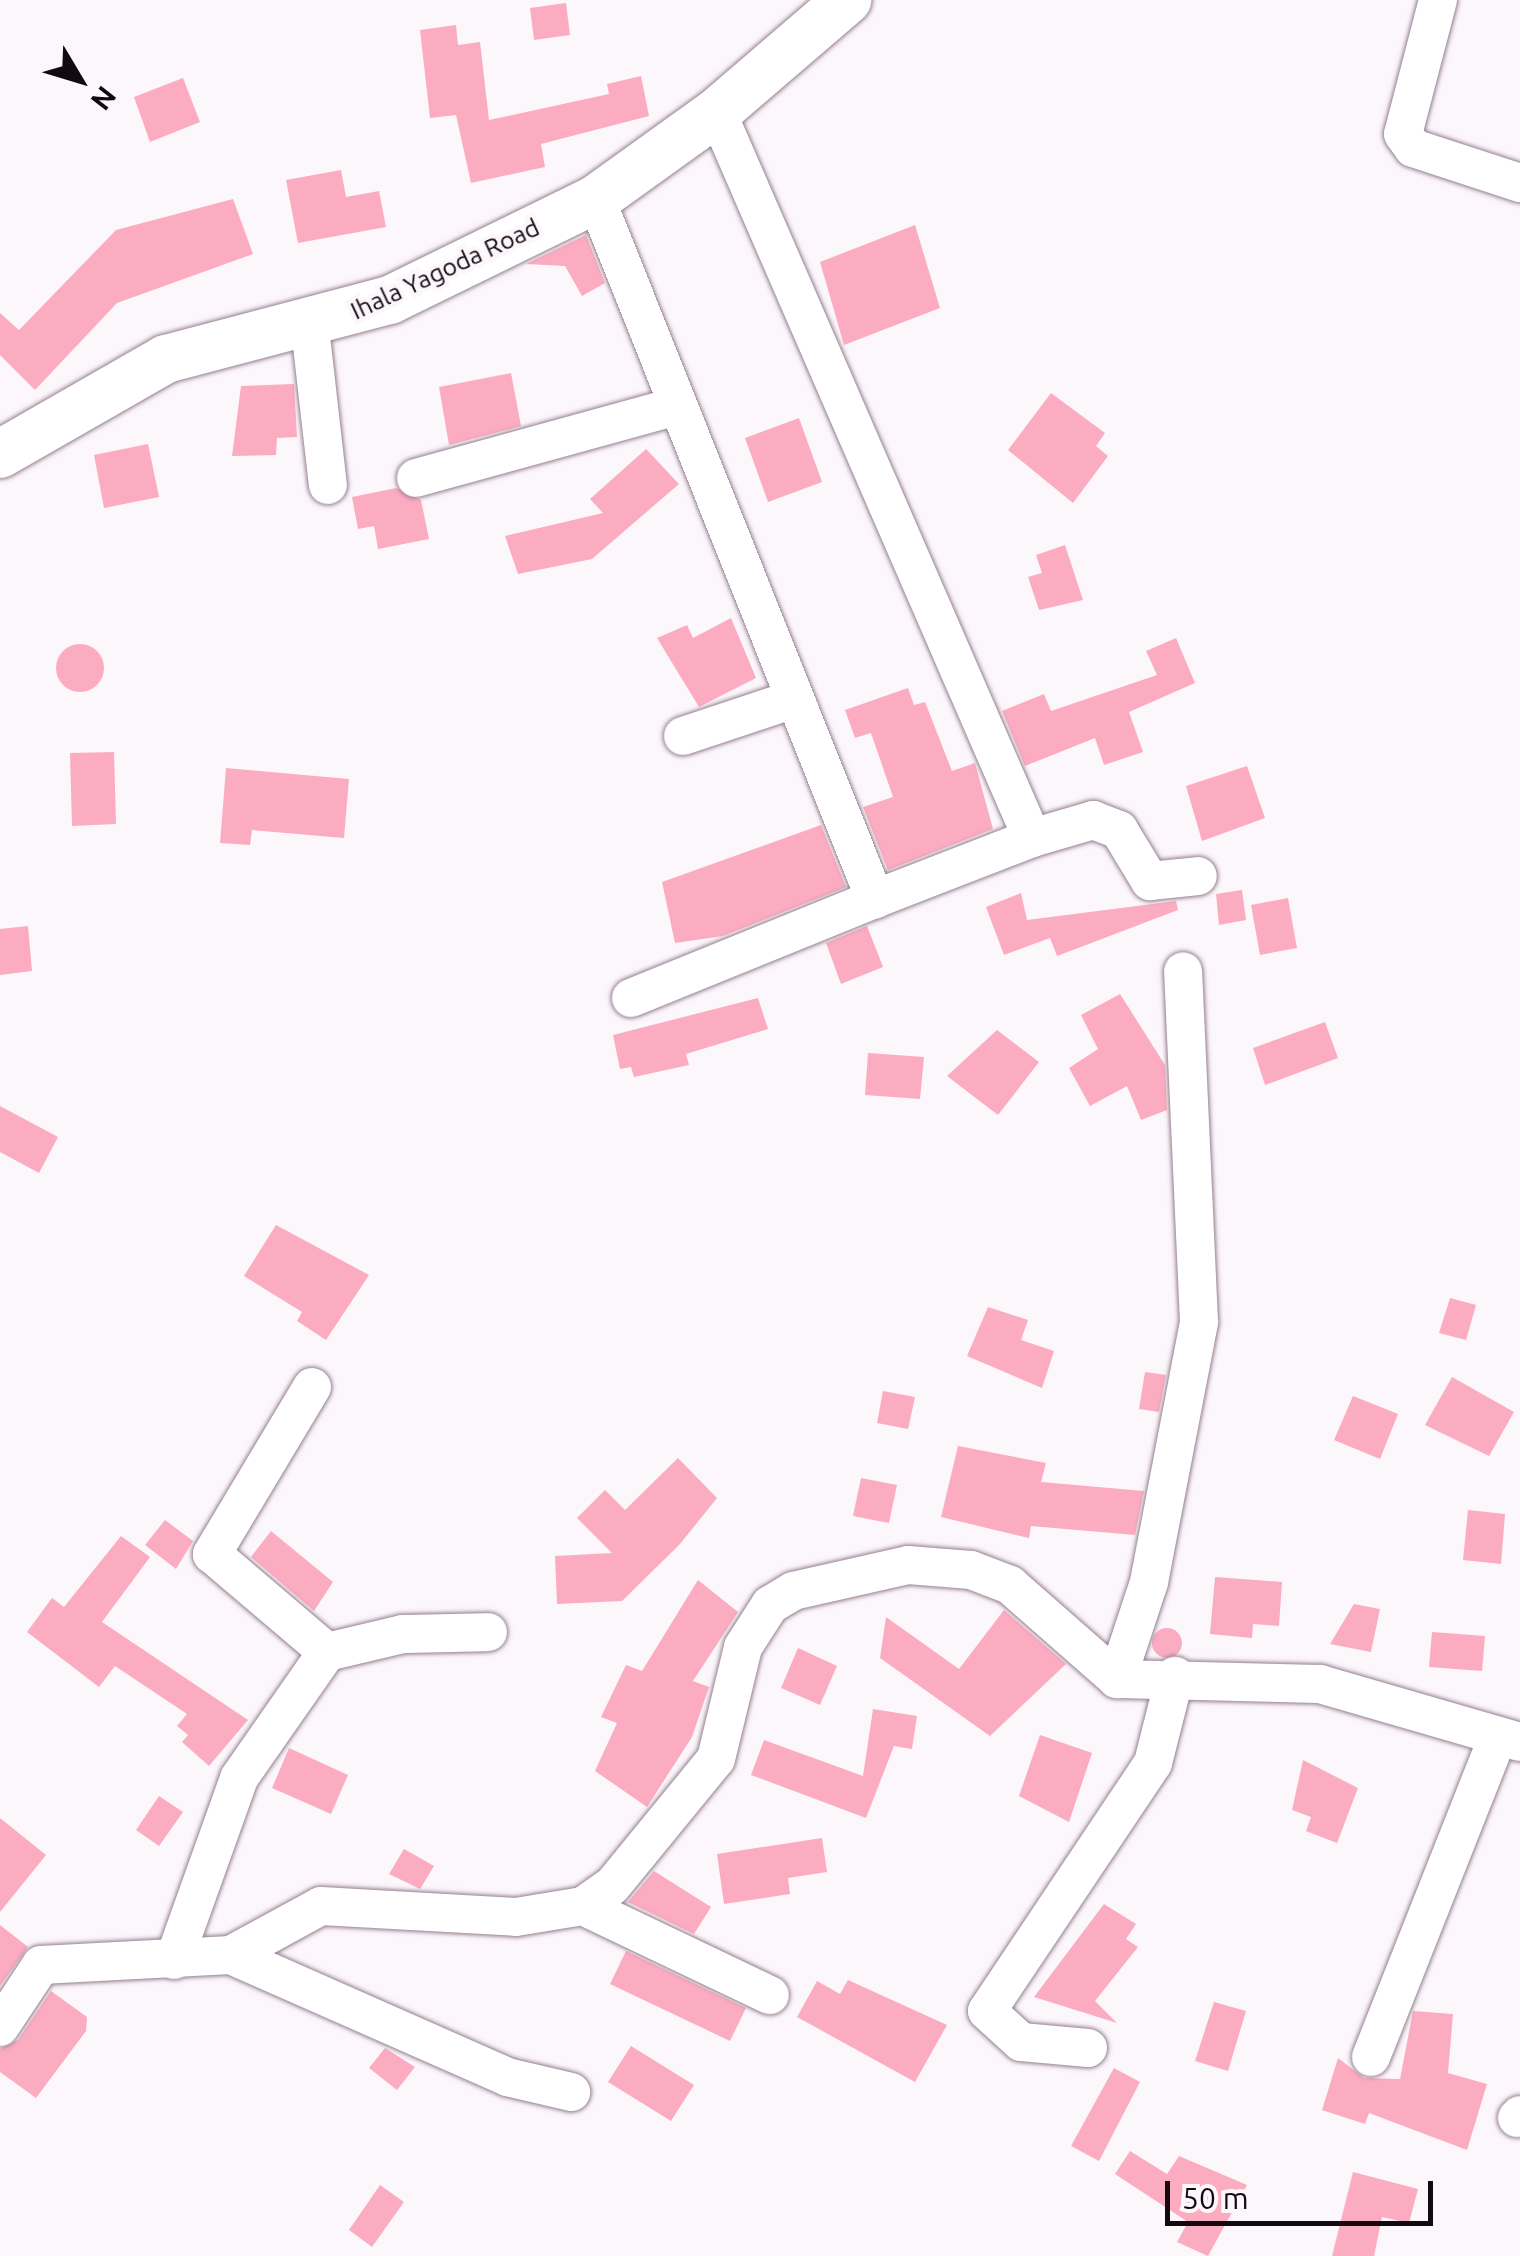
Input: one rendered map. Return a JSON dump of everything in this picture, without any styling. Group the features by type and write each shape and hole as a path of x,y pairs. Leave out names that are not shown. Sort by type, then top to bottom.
{"street":[{"name":"Ihala Yagoda Road","path":"0,454 166,360 310,328 390,300 596,200 717,112 847,0"},
{"path":"1438,0 1403,134 1413,148 1520,183"},
{"path":"717,112 1032,838"},
{"path":"596,200 674,407 875,899"},
{"path":"310,328 328,485"},
{"path":"416,478 674,407"},
{"path":"683,736 791,700"},
{"path":"630,998 1032,838 1093,820 1118,830 1150,881 1198,876"},
{"path":"1117,1679 1149,1582 1199,1322 1184,971"},
{"path":"312,1387 212,1554 327,1652"},
{"path":"0,2027 42,1966 231,1955 321,1906 516,1918 583,1906 612,1886 716,1759 743,1647 770,1606 794,1591 908,1566 971,1570 1010,1585 1117,1679 1175,1676 1320,1684 1508,1740 1372,2057"},
{"path":"174,1960 239,1778 327,1652 403,1634 488,1632"},
{"path":"1088,2048 1020,2042 988,2011 1153,1763 1175,1676"},
{"path":"583,1906 770,1995"},
{"path":"231,1955 507,2077 571,2092"}],"building":[{"path":"566,3 570,35 534,40 530,8"},
{"path":"456,25 458,45 480,42 489,120 609,94 607,84 641,76 649,116 541,144 545,167 471,183 456,115 430,118 420,30"},
{"path":"183,78 200,122 150,142 134,97"},
{"path":"341,170 346,197 379,191 386,227 298,243 286,180"},
{"path":"233,199 253,254 117,303 35,390 0,355 0,313 19,330 116,230"},
{"path":"915,225 940,308 844,345 820,262"},
{"path":"586,235 605,283 582,296 565,266 526,264"},
{"path":"511,373 521,426 449,445 439,387"},
{"path":"294,384 297,437 277,438 276,455 232,456 241,386"},
{"path":"1051,393 1105,433 1096,446 1108,456 1073,503 1008,450"},
{"path":"799,418 822,482 768,502 745,438"},
{"path":"148,444 159,497 104,508 94,455"},
{"path":"646,449 679,484 592,559 518,574 505,536 603,513 590,499"},
{"path":"396,488 421,500 429,539 378,549 374,526 358,529 352,497"},
{"path":"1065,545 1083,600 1039,610 1028,577 1042,573 1036,555"},
{"path":"731,618 756,678 699,707 657,638 687,625 693,638"},
{"path":"1176,638 1195,683 1129,712 1143,752 1104,765 1095,738 1025,766 1002,711 1044,694 1051,711 1157,675 1146,651"},
{"path":"80,644 97,651 104,668 97,685 80,692 63,685 56,668 63,651"},
{"path":"908,688 914,705 925,702 952,771 975,763 993,829 888,870 863,807 893,797 871,733 855,738 845,710"},
{"path":"114,752 116,824 72,826 70,753"},
{"path":"1247,766 1265,818 1202,841 1186,786"},
{"path":"226,768 349,779 344,838 252,830 250,845 220,843"},
{"path":"821,825 846,887 723,936 675,943 662,882"},
{"path":"1242,890 1246,920 1219,925 1216,894"},
{"path":"1021,893 1027,920 1176,901 1178,910 1057,956 1050,938 1004,955 986,907"},
{"path":"1288,898 1297,948 1260,955 1251,905"},
{"path":"28,926 32,971 0,975 0,929"},
{"path":"867,926 883,967 841,984 826,943"},
{"path":"1120,994 1165,1065 1167,1110 1141,1120 1127,1086 1090,1106 1069,1068 1098,1049 1081,1015"},
{"path":"758,998 768,1029 686,1054 689,1065 634,1077 631,1067 620,1069 613,1035"},
{"path":"1325,1022 1338,1058 1265,1085 1253,1048"},
{"path":"997,1030 1039,1062 998,1115 947,1076"},
{"path":"868,1053 924,1057 920,1099 865,1095"},
{"path":"0,1106 58,1137 39,1173 0,1152"},
{"path":"276,1225 369,1275 326,1340 297,1321 302,1312 244,1276"},
{"path":"1450,1298 1476,1305 1466,1340 1439,1333"},
{"path":"988,1307 1028,1320 1021,1340 1054,1351 1042,1388 967,1356"},
{"path":"1145,1372 1166,1375 1159,1412 1139,1409"},
{"path":"1452,1377 1514,1412 1489,1456 1425,1425"},
{"path":"883,1391 915,1397 908,1429 877,1423"},
{"path":"1353,1396 1398,1414 1380,1459 1334,1440"},
{"path":"958,1446 1046,1463 1041,1482 1144,1491 1135,1535 1031,1526 1029,1538 941,1517"},
{"path":"678,1458 717,1498 680,1544 622,1601 557,1604 555,1556 612,1553 577,1518 605,1490 625,1510"},
{"path":"861,1478 897,1485 889,1523 853,1516"},
{"path":"1468,1510 1505,1514 1501,1564 1463,1560"},
{"path":"165,1520 193,1541 176,1569 145,1545"},
{"path":"271,1531 333,1582 314,1611 251,1557"},
{"path":"121,1536 150,1557 102,1622 248,1720 209,1766 182,1742 188,1735 177,1726 187,1714 115,1666 99,1687 27,1632 52,1598 64,1607"},
{"path":"1215,1577 1282,1582 1279,1626 1253,1624 1252,1638 1210,1634"},
{"path":"698,1580 738,1612 693,1681 709,1687 692,1737 647,1807 595,1771 617,1723 601,1717 626,1665 642,1671"},
{"path":"1354,1604 1380,1609 1371,1652 1330,1644"},
{"path":"1004,1610 1066,1664 990,1736 880,1658 886,1617 959,1669"},
{"path":"1167,1628 1178,1632 1182,1643 1178,1654 1167,1658 1156,1654 1152,1643 1156,1632"},
{"path":"1432,1632 1485,1636 1482,1671 1429,1667"},
{"path":"798,1648 837,1666 820,1705 781,1688"},
{"path":"873,1709 917,1716 912,1749 894,1746 866,1818 751,1775 764,1740 863,1776"},
{"path":"1040,1735 1092,1753 1069,1822 1019,1796"},
{"path":"289,1748 348,1775 331,1814 272,1788"},
{"path":"1303,1760 1358,1788 1337,1843 1306,1831 1311,1817 1292,1810"},
{"path":"159,1796 183,1812 159,1846 136,1830"},
{"path":"0,1818 46,1855 0,1912"},
{"path":"822,1838 827,1872 788,1878 790,1894 724,1904 717,1854"},
{"path":"404,1849 434,1866 420,1889 389,1874"},
{"path":"654,1871 711,1907 694,1934 628,1902"},
{"path":"1104,1904 1136,1924 1126,1939 1138,1947 1095,2001 1117,2023 1034,1997"},
{"path":"0,1925 28,1947 0,1986"},
{"path":"626,1951 746,2008 730,2041 610,1984"},
{"path":"848,1980 947,2025 915,2082 797,2017 817,1981 840,1994"},
{"path":"51,1991 87,2017 86,2031 36,2098 0,2072 0,2049 18,2040"},
{"path":"1214,2002 1246,2011 1228,2071 1195,2061"},
{"path":"1413,2011 1453,2014 1448,2073 1487,2084 1467,2150 1369,2113 1365,2124 1322,2110 1338,2058 1364,2078 1400,2079"},
{"path":"631,2046 694,2085 671,2121 608,2082"},
{"path":"385,2048 415,2067 397,2090 369,2068"},
{"path":"1114,2068 1140,2082 1099,2161 1071,2146"},
{"path":"1130,2151 1167,2174 1179,2156 1247,2185 1208,2256 1177,2242 1188,2222 1115,2174"},
{"path":"1353,2172 1418,2189 1409,2223 1382,2217 1374,2256 1332,2256"},
{"path":"380,2185 404,2202 372,2247 349,2230"}]}
